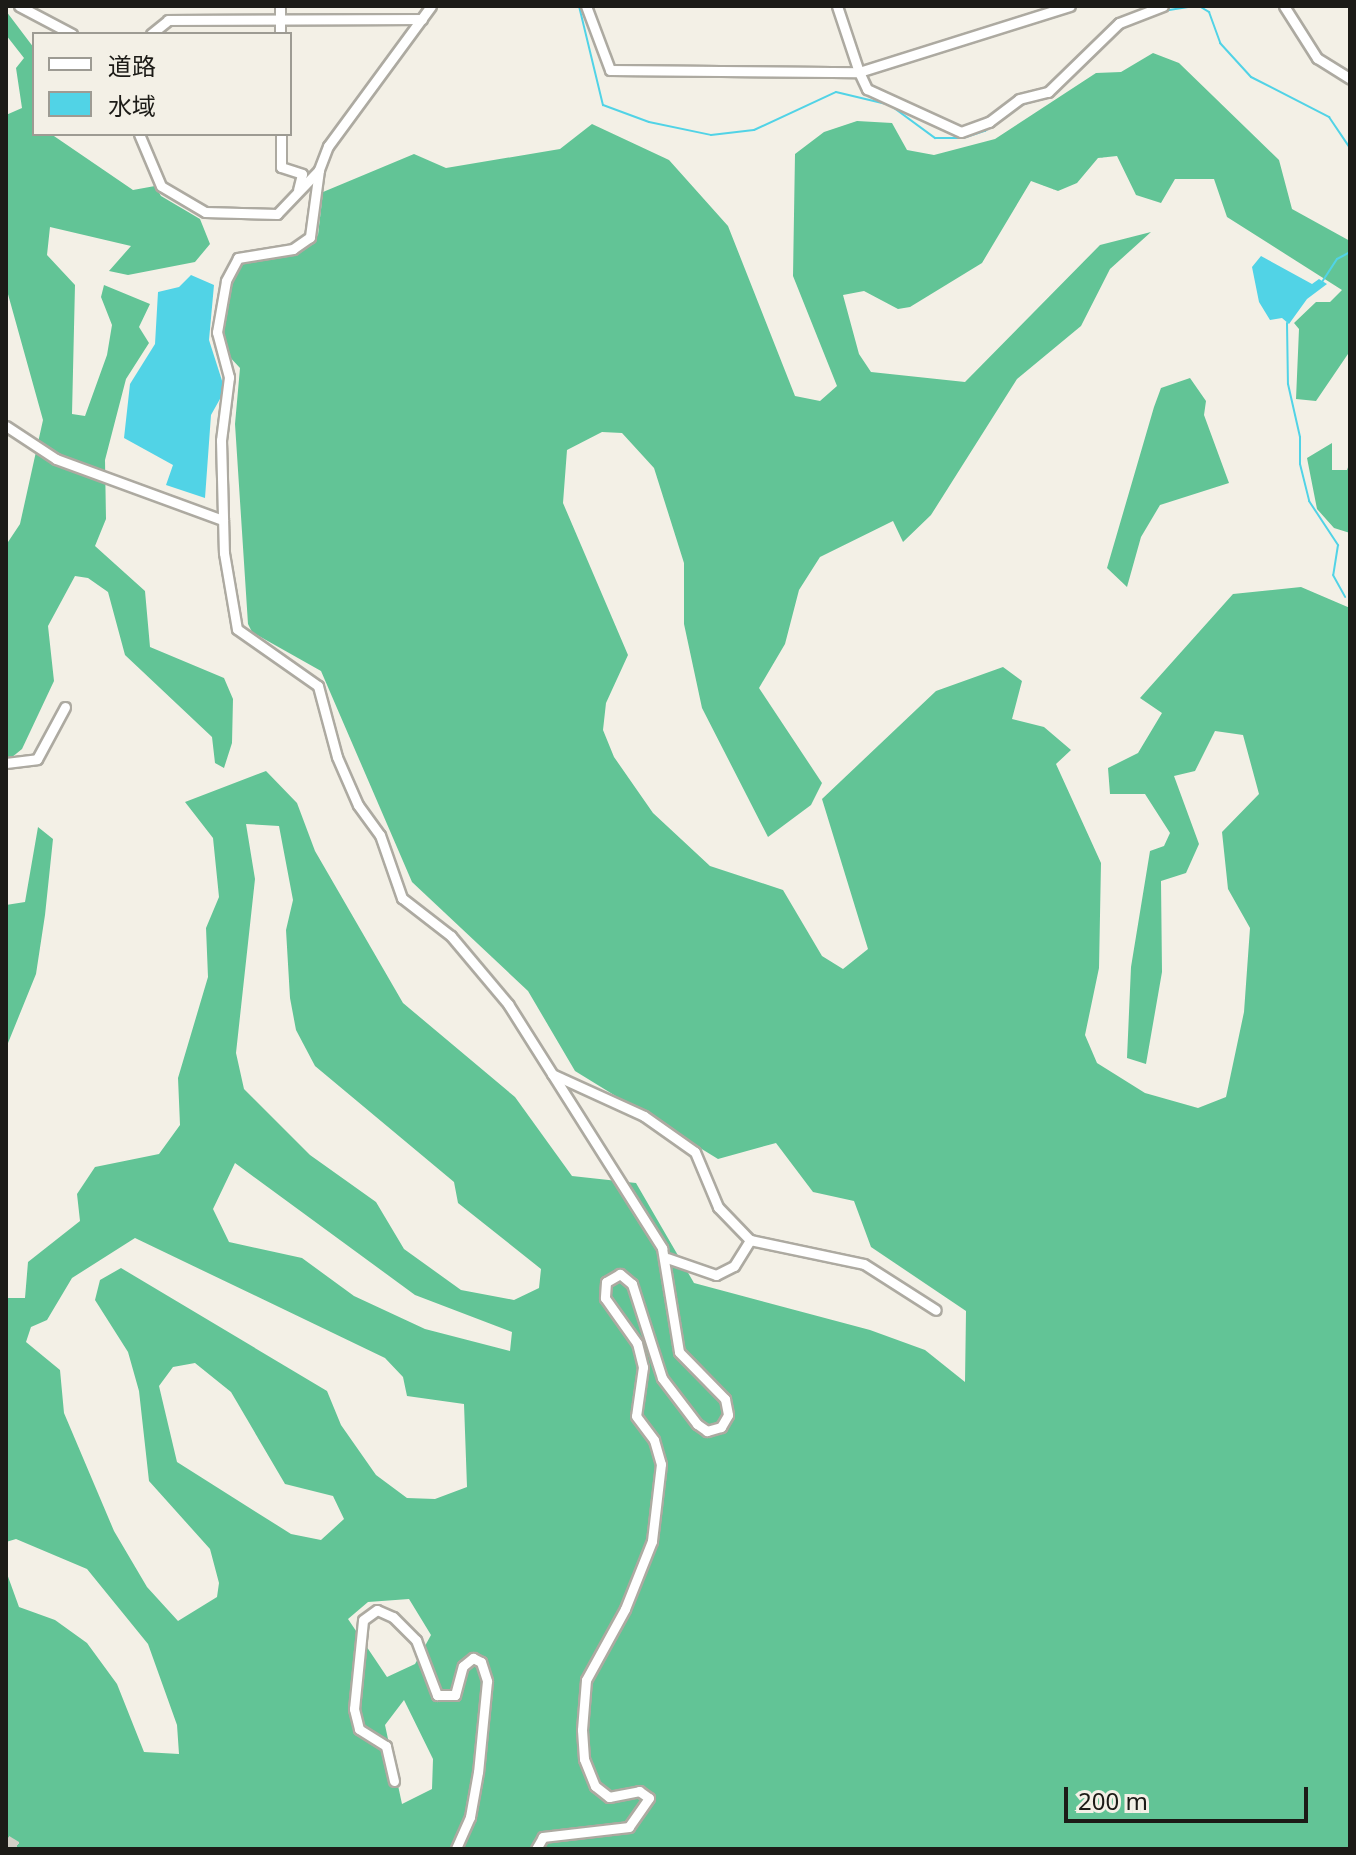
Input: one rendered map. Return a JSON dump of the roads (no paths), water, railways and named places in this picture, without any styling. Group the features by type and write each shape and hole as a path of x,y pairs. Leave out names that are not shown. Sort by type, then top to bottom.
{"street":[{"path":"19,6 68,32"},
{"path":"280,6 280,32"},
{"path":"431,6 337,132 319,170 310,237 293,249 238,258 223,291 217,332 229,377 221,440 223,520 229,600 237,629 318,686 337,757 358,805 380,835 402,898 477,965 552,1074 667,1258 679,1352 722,1393 728,1415 714,1431 697,1424 662,1378 632,1284 620,1274 610,1278 605,1298 631,1331 643,1367 636,1416 654,1440 661,1464 652,1541 625,1609 586,1680 582,1730 584,1759 595,1786 609,1797 639,1791 649,1798 629,1827 543,1837 536,1849"},
{"path":"586,6 610,70 859,72 1070,6"},
{"path":"837,6 867,89 961,132 989,122 1019,99 1048,92 1119,23 1163,6"},
{"path":"1284,6 1317,58 1350,79"},
{"path":"153,32 168,20 422,19"},
{"path":"140,136 161,186 205,212 277,214 319,170"},
{"path":"281,136 281,167 302,174 298,191"},
{"path":"6,426 56,459 223,520"},
{"path":"6,763 37,759 65,707"},
{"path":"552,1074 644,1116 695,1152 718,1207 750,1240 864,1264 936,1310"},
{"path":"667,1258 682,1259 702,1274 716,1275 734,1266 750,1240"},
{"path":"394,1781 386,1746 359,1729 354,1709 363,1620 377,1610 393,1617 416,1640 437,1695 455,1695 463,1666 473,1658 481,1662 487,1681 478,1772 470,1817 456,1849"}],"water":[{"path":"1261,256 1312,284 1319,279 1327,284 1307,299 1289,324 1282,318 1270,320 1259,302 1252,267"},
{"path":"191,275 214,285 209,340 225,390 211,415 205,498 166,485 173,465 124,438 130,384 155,344 158,292 179,287"}],"waterway":[{"path":"579,6 603,105 649,122 711,135 754,130 836,92 890,105 935,138 963,138 985,131 1018,106 1055,94 1097,50"},
{"path":"1163,11 1193,6"},
{"path":"1199,6 1209,12 1220,43 1251,77 1329,117 1350,148"},
{"path":"1322,282 1337,259 1350,252"},
{"path":"1287,323 1288,384 1300,437 1300,464 1309,501 1338,545 1333,575 1345,597"}],"tunnel":[{"path":"6,1841 19,1849"}]}
